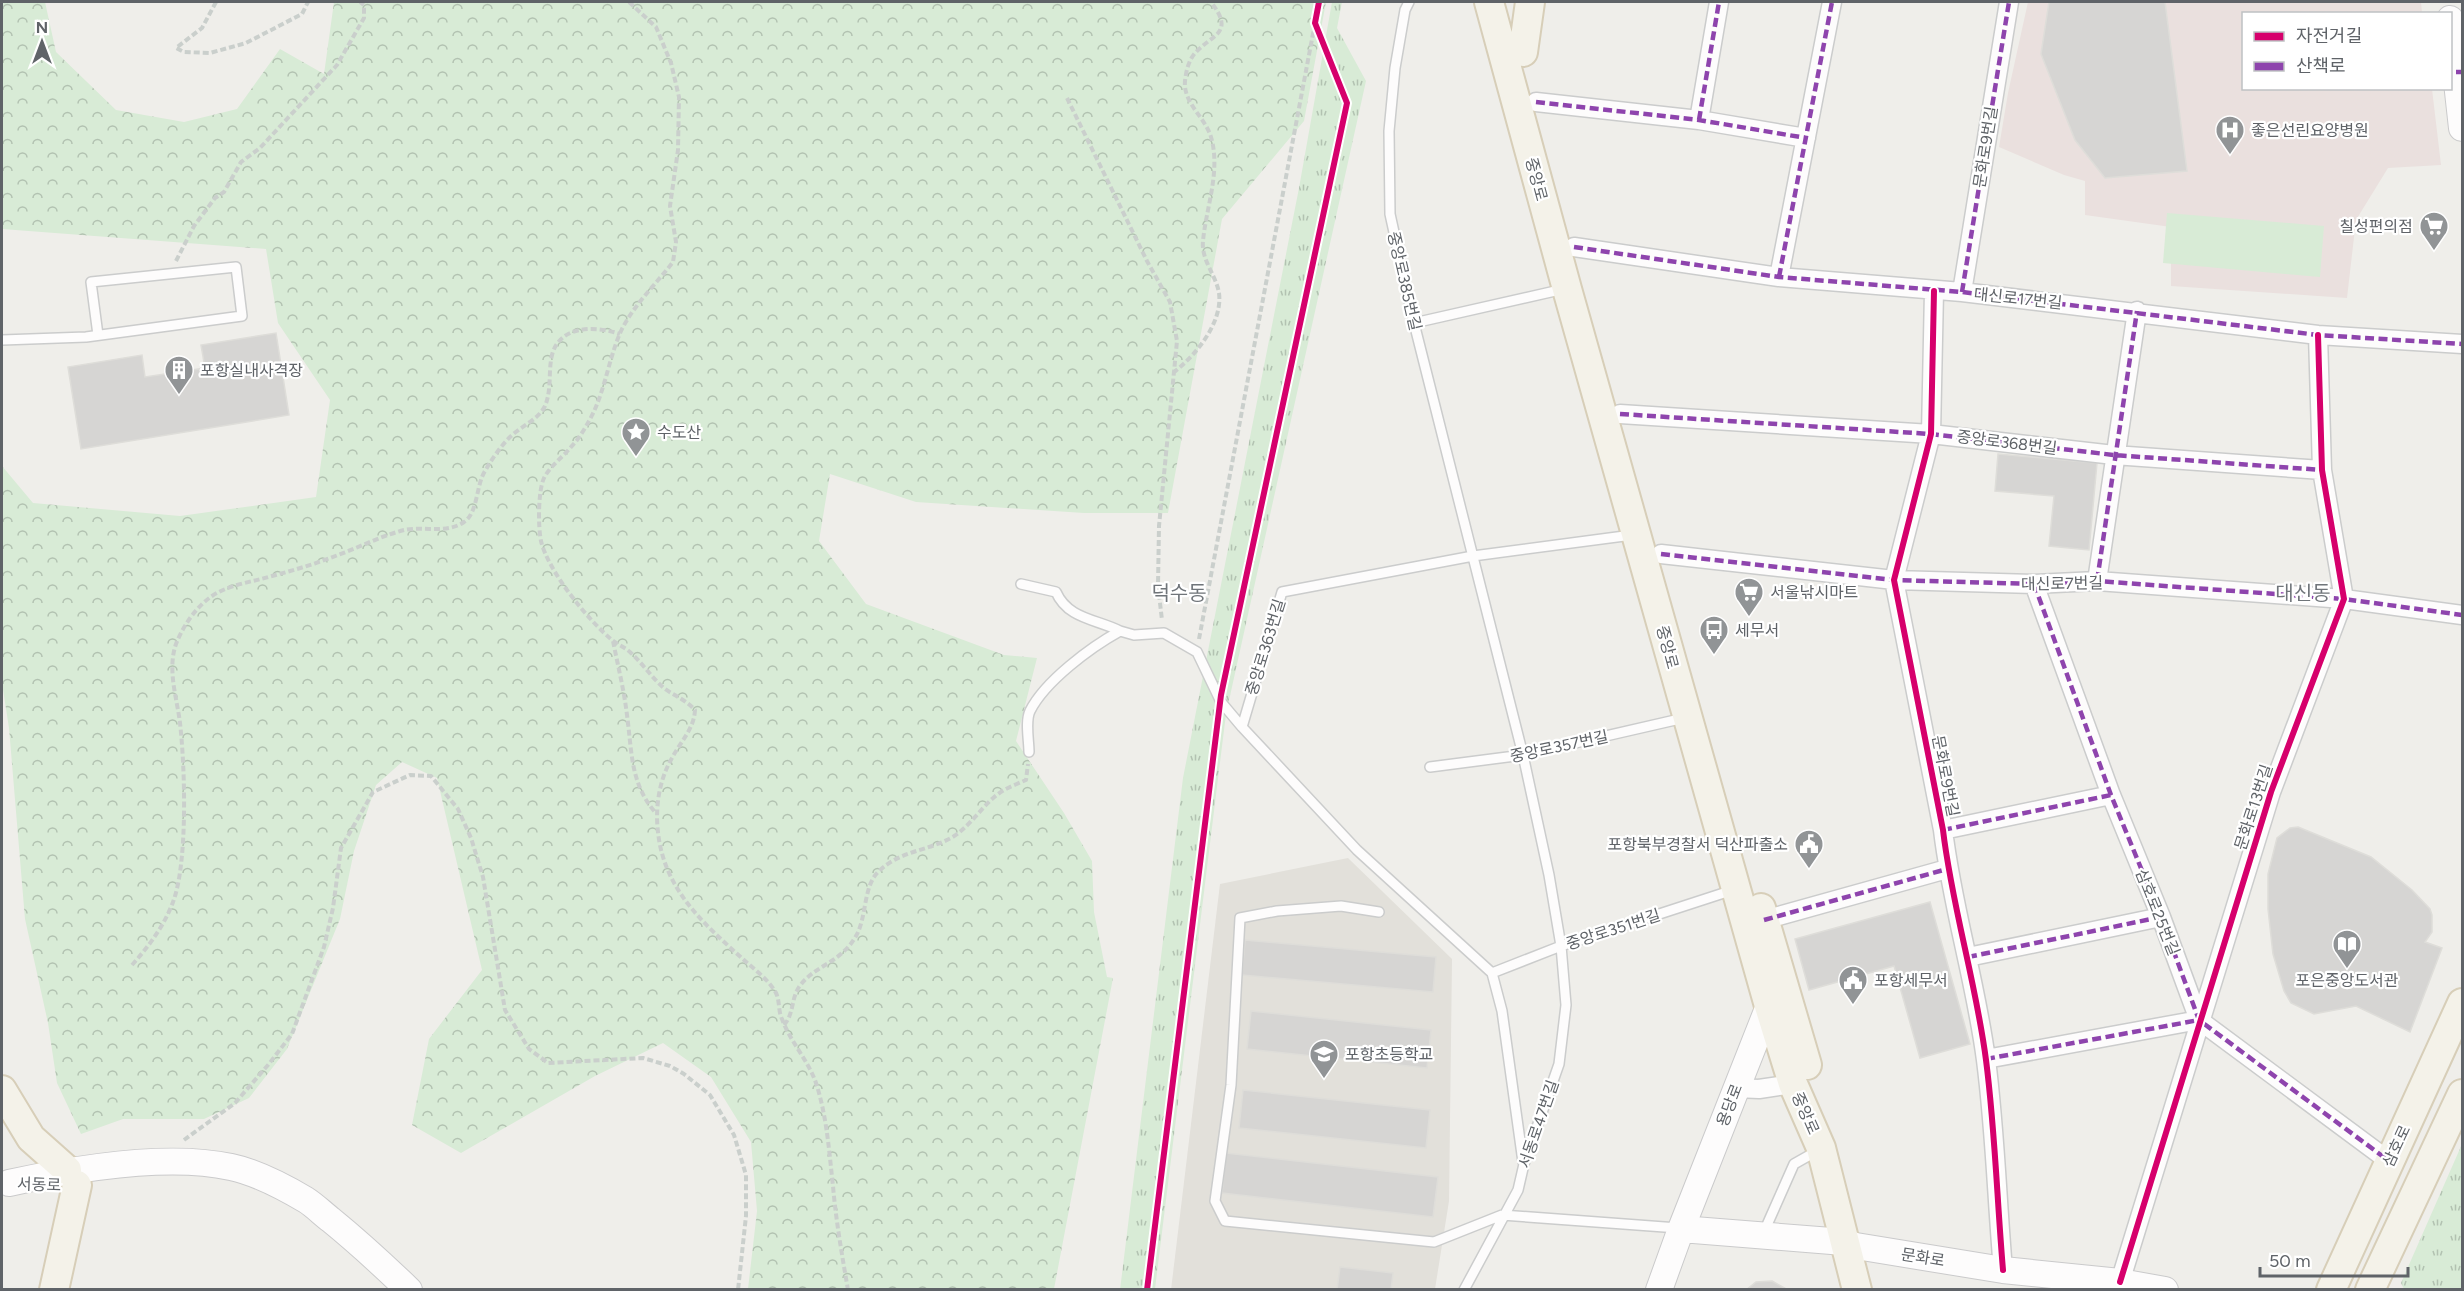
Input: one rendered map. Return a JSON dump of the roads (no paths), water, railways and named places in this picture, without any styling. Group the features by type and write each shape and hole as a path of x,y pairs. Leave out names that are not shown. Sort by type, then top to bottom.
{"main road":[{"name":"중앙로","path":"1489,2 1567,289 1736,889 1777,996 1850,1244 1857,1290"},
{"name":"중앙로","path":"1509,2 1620,414 1764,920 1793,1084 1821,1148 1850,1244 1869,1290"},
{"path":"1523,52 1530,2"},
{"path":"2452,26 2459,72 2463,128"},
{"name":"용당로","path":"1659,1290 1735,1088 1777,996"},
{"name":"삼호로","path":"2331,1290 2463,1004"},
{"path":"2,1090 32,1138 72,1177 54,1290"},
{"path":"2370,1290 2463,1094"},
{"name":"서동로","path":"72,1177 159,1163 180,1162 231,1167 268,1181 307,1200 358,1242 409,1290"},
{"name":"서동로","path":"72,1177 182,1170 230,1175 265,1186 305,1206 352,1246 394,1290"},
{"name":"문화로","path":"1681,1228 1850,1244 2003,1270 2164,1290"}],"street":[{"path":"1699,120 1719,2"},
{"path":"1779,277 1832,2"},
{"name":"문화로9번길","path":"1962,292 2009,2"},
{"path":"1536,102 1699,120 1806,138"},
{"name":"대신로17번길","path":"1574,247 1779,277 1962,292 2137,311 2318,335 2463,344"},
{"name":"문화로9번길","path":"1934,291 1931,434 1894,580 1943,830 1947,869 1968,957 1986,1059 2003,1270"},
{"path":"2097,581 2137,311"},
{"path":"2318,335 2322,470 2344,599"},
{"name":"중앙로368번길","path":"1620,414 1931,434 2114,455 2322,470"},
{"name":"대신로7번길","path":"1661,554 1894,580 2034,584 2097,581 2344,599 2463,615"},
{"name":"삼호로25번길","path":"2034,584 2111,795 2161,917 2199,1020"},
{"name":"문화로13번길","path":"2120,1286 2199,1020 2271,792 2344,599"},
{"path":"1943,830 2111,795"},
{"path":"1764,920 1947,869"},
{"path":"1968,957 2161,917"},
{"path":"1986,1059 2199,1020 2389,1161"},
{"path":"1735,1088 1759,1089 1793,1084"}],"lane":[{"name":"중앙로385번길","path":"1409,2 1405,10 1395,68 1389,131 1390,214 1414,323 1523,755"},
{"path":"2,340 98,335 242,316 236,267 91,282 98,335"},
{"path":"1414,323 1567,289"},
{"name":"중앙로363번길","path":"1242,727 1282,592 1473,556 1637,534"},
{"path":"1021,584 1056,592 1062,605 1079,616 1104,623 1120,631"},
{"path":"1029,752 1028,712 1041,695 1091,647 1120,631"},
{"name":"중앙로363번길","path":"1120,631 1134,635 1164,633 1197,652 1221,702 1242,727"},
{"name":"중앙로357번길","path":"1430,767 1523,755 1687,717"},
{"path":"1242,727 1357,850 1492,973 1502,1011 1524,1164"},
{"name":"서동로47번길","path":"1464,1290 1502,1215 1518,1190 1524,1164 1559,1064 1566,1005 1561,946 1549,874 1523,755"},
{"name":"중앙로351번길","path":"1492,973 1561,946 1736,889"},
{"path":"1379,912 1341,906 1277,911 1240,918 1231,1085 1215,1201 1225,1221 1434,1242 1502,1215 1681,1228"},
{"path":"1763,1235 1794,1164 1821,1148"}],"place":[{"name":"좋은선린요양병원","path":"2230,156"},
{"name":"칠성편의점","path":"2434,252"},
{"name":"포항실내사격장","path":"179,396"},
{"name":"수도산","path":"636,458"},
{"name":"서울낚시마트","path":"1749,618"},
{"name":"세무서","path":"1714,656"},
{"name":"포항북부경찰서 덕산파출소","path":"1809,870"},
{"name":"포은중앙도서관","path":"2347,970"},
{"name":"포항세무서","path":"1853,1006"},
{"name":"포항초등학교","path":"1324,1080"}],"district":[{"name":"덕수동","path":"1179,593"},
{"name":"대신동","path":"2303,593"}]}
